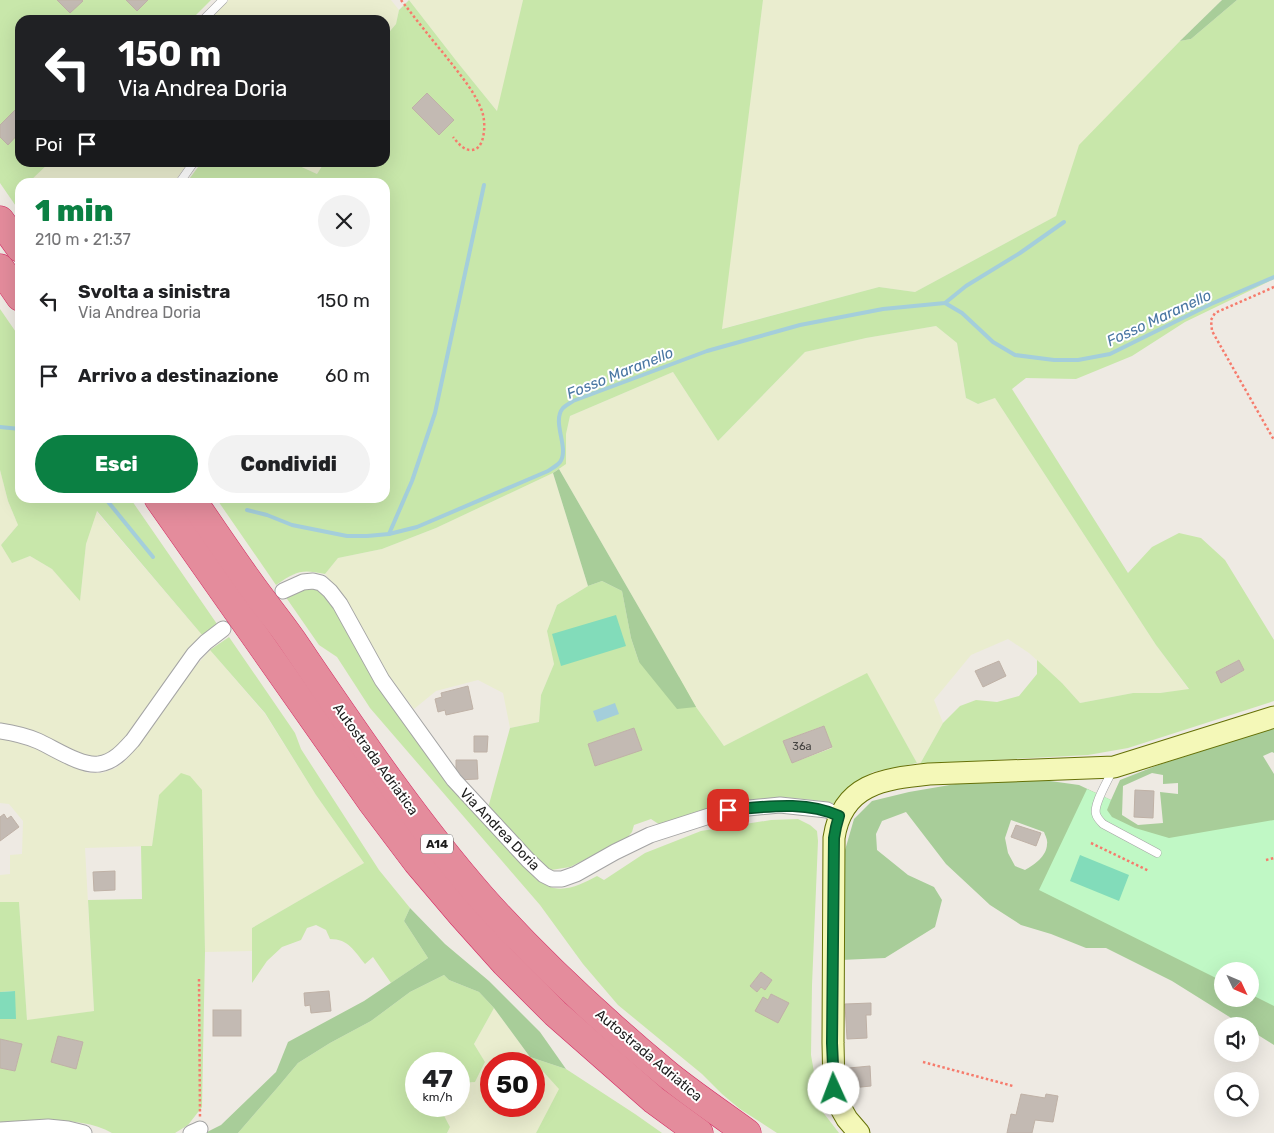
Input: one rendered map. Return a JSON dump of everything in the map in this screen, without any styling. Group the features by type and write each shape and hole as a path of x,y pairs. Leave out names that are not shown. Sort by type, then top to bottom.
{"highway":[{"path":"0,220 15,241"},
{"path":"0,268 15,290"},
{"name":"Autostrada Adriatica","path":"162,503 371,801 417,862 462,915 505,963 555,1013 654,1100 699,1133"},
{"name":"Autostrada Adriatica","path":"195,503 392,784 434,840 482,898 573,991 669,1076 747,1133"}],"main road":[{"path":"859,1133 847,1119 839,1105 834,1089 832,1043 834,838 839,816 845,807 866,788 878,782 900,777 929,774 1114,767 1274,717"}],"street":[{"name":"Via Andrea Doria","path":"283,591 303,582 313,581 322,583 330,590 340,604 382,680 454,780 544,875 562,879 576,874 615,852 650,836 728,810 780,805 827,810 839,816"},
{"path":"0,731 11,732 37,741 86,764 99,764 114,759 133,740 194,654 223,629"},
{"path":"0,1130 48,1127 84,1133"}],"lane":[{"path":"208,15 223,0"},
{"path":"183,178 190,167"},
{"path":"1114,767 1096,805 1095,812 1098,819 1103,824 1157,853"}],"path":[{"path":"401,0 460,74 477,99 483,113 484,136 479,146 474,150 469,150 462,147 453,137"},
{"path":"1274,287 1215,313 1211,320 1212,330 1274,440"},
{"path":"1091,843 1149,871"},
{"path":"1266,860 1274,858"},
{"path":"196,1131 199,979"},
{"path":"923,1062 1013,1086"}],"green space":[{"path":"0,0 211,0 196,15 15,15 15,167 45,167 33,178 15,178 15,205 0,183"},
{"path":"229,0 391,0 399,10 396,24 390,31 390,15 214,15"},
{"path":"409,0 523,0 498,112 458,63"},
{"path":"409,0 497,111 523,0 763,0 722,329 879,287 915,292 1056,216 1079,145 1180,41 1191,39 1237,0 1274,0 1274,279 1185,322 1132,356 1076,379 1026,378 1012,389 1128,573 1152,547 1179,533 1201,538 1225,560 1274,640 1274,701 1128,748 1088,755 920,764 943,723 960,706 976,700 997,702 1019,696 1037,674 1037,660 1080,703 1133,693 1160,693 1189,689 1156,645 995,398 978,404 966,398 957,343 936,326 866,338 805,352 718,441 673,372 570,416 566,434 566,464 553,473 436,528 382,549 338,558 325,574 299,572 276,585 219,503 390,503 390,178 190,178 198,167 302,167 317,174 321,167 390,167 390,31 396,24 399,10","holes":["1238,660 1244,670 1222,683 1216,672"]},
{"path":"763,0 1222,0 1080,145 1056,216 915,292 879,287 721,329"},
{"path":"1222,0 1237,0 1191,39 1180,41"},
{"path":"45,167 185,167 177,178 33,178"},
{"path":"302,167 321,167 317,174"},
{"path":"0,309 15,331 15,503 133,503 217,624 203,636 97,511 86,544 80,601 52,569 30,556 12,563 1,545 18,525 8,501 0,470"},
{"path":"936,326 957,343 966,398 978,404 995,398 1156,645 1189,690 1133,693 1080,703 1062,683 1029,653 1008,639 971,655 934,700 943,723 920,764 917,763 867,674 724,746 696,707 559,469 566,463 566,434 570,416 673,372 718,441 805,352 866,338"},
{"path":"559,469 696,707 677,709 639,662 631,638 622,591 602,581 588,586 553,473"},
{"path":"0,470 8,501 18,525 1,545 12,562 30,556 52,569 80,600 86,544 96,511 203,636 122,746 98,759 0,726"},
{"path":"553,473 588,586 557,605 547,631 554,664 541,695 539,722 510,728 503,693 478,680 436,691 414,709 386,672 353,611 325,574 338,558 382,549 436,528"},
{"path":"602,581 622,591 631,638 639,662 679,677 696,707 724,746 867,673 917,763 873,772 854,784 835,804 824,801 782,797 725,803 660,825 651,819 634,825 632,832 626,839 570,867 551,870 536,860 488,808 510,728 539,722 541,695 554,664 547,631 557,605 588,586","holes":["823,726 832,748 792,763 783,741","634,728 641,749 596,766 588,744"]},
{"path":"308,587 318,589 327,596 451,784 536,879 550,887 560,889 571,887 582,884 597,876 604,880 645,853 701,831 771,820 798,819 817,831 811,1055 822,1111 839,1133 777,1133 740,1109 702,1074 618,1005 583,964 540,905 370,708 337,657 319,645 285,596","holes":["761,972 772,980 765,990 761,987 757,992 750,986","771,994 788,1003 778,1023 756,1011 763,998 768,1000"]},
{"path":"616,615 626,646 561,666 552,634"},
{"path":"229,637 295,733 301,749 379,870 410,908 404,921 428,958 391,983 373,957 365,964 347,943 330,939 326,930 316,925 307,928 301,940 282,947 267,961 252,983 252,928 364,863 316,795 265,713 210,650"},
{"path":"210,650 265,714 316,795 364,863 252,928 252,951 205,952 202,790 159,795 152,846 85,848 94,1011 27,1021 19,902 0,902 0,875 10,874 10,855 22,854 23,821 9,804 0,803 0,739 13,741 39,750 88,773 102,773 116,768 135,749 185,678"},
{"path":"1274,728 1274,753 1263,756 1274,774 1274,1045 1259,1036 1259,1017 1230,1017 1215,1008 1259,1008 1259,962 1214,962 1214,1007 1172,981 1106,948 1086,948 1051,934 1021,925 990,905 946,864 906,812 882,821 876,834 877,850 908,875 934,887 942,900 935,927 885,958 841,960 841,864 854,819 872,801 909,792 979,780 1043,780 1079,785 1111,800 1120,780 1161,764","holes":["1152,773 1163,775 1163,784 1178,783 1178,794 1160,792 1163,823 1138,825 1122,815 1123,786","1011,820 1044,832 1047,841 1045,852 1039,860 1025,870 1015,866 1008,853 1005,838"]},
{"path":"181,773 190,776 202,790 205,952 202,1107 188,1125 175,1133 112,1133 87,1124 58,1120 0,1123 0,1068 15,1071 22,1045 0,1039 0,1019 15,1019 15,991 0,992 0,902 19,902 27,1020 94,1011 88,900 142,899 141,846 152,846 159,795","holes":["58,1036 83,1042 76,1068 52,1062"]},
{"path":"1087,789 1111,800 1107,810 1112,817 1135,828 1169,838 1274,820 1274,1006 1259,998 1259,962 1214,962 1214,977 1039,890"},
{"path":"1080,855 1129,875 1119,901 1070,881"},
{"path":"410,908 445,944 489,981 540,1032 566,1069 545,1062 545,1052 526,1052 494,1008 479,992 449,980 444,975 410,992 371,1021 298,1063 238,1133 205,1133 221,1125 276,1072 288,1042 364,1001 428,958 404,921"},
{"path":"444,975 449,980 479,992 494,1008 474,1044 480,1054 480,1072 475,1082 470,1082 470,1052 405,1052 405,1117 445,1117 450,1127 447,1133 238,1133 298,1063 371,1021 410,992"},
{"path":"15,991 16,1019 0,1019 0,992"},
{"path":"494,1008 526,1052 480,1052 480,1054 474,1044"},
{"path":"545,1062 566,1069 662,1133 536,1133 559,1089 545,1074"},
{"path":"480,1072 480,1117 545,1117 536,1133 447,1133 450,1127 445,1117 470,1117 470,1082 475,1082"},
{"path":"545,1073 560,1089 545,1116"}],"water":[{"path":"615,703 619,714 597,722 593,711"}],"building":[{"path":"57,0 82,0 83,1 70,13"},
{"path":"126,0 148,0 137,11"},
{"path":"427,93 454,120 439,135 412,108"},
{"path":"15,110 15,137 8,145 0,137 0,125"},
{"path":"1239,660 1244,670 1221,683 1216,672"},
{"path":"999,661 1006,676 983,687 975,671"},
{"path":"468,686 473,709 446,715 445,710 438,712 435,699 442,697 441,693"},
{"path":"824,726 832,747 792,763 783,741"},
{"path":"634,728 642,750 595,766 588,744"},
{"path":"474,736 488,736 487,752 474,752"},
{"path":"456,760 477,760 478,779 456,780"},
{"path":"1135,790 1154,791 1153,818 1134,817"},
{"path":"4,814 7,819 11,816 19,827 0,841 0,817"},
{"path":"1016,825 1041,833 1036,846 1011,837"},
{"path":"115,871 115,890 94,891 93,872"},
{"path":"761,972 772,980 765,990 761,987 757,992 750,986"},
{"path":"329,991 331,1011 311,1013 310,1005 305,1006 304,993"},
{"path":"771,994 789,1003 778,1023 755,1011 763,997 768,1000"},
{"path":"871,1003 871,1015 866,1015 867,1038 847,1039 845,1004"},
{"path":"213,1010 241,1010 241,1036 213,1036"},
{"path":"58,1036 83,1042 76,1069 51,1062"},
{"path":"0,1039 22,1044 15,1071 0,1068"},
{"path":"870,1066 871,1086 851,1088 849,1068"},
{"path":"1021,1094 1045,1098 1046,1094 1058,1096 1053,1122 1035,1120 1032,1133 1007,1133 1011,1114 1016,1115"}],"waterway":[{"path":"389,534 412,481 435,413 484,185"},
{"name":"Fosso Maranello","path":"247,510 267,515 292,525 347,536 389,534 417,527 548,471 557,465 563,456 559,428 560,414 563,408 573,401 707,351 800,325 883,309 945,303 966,286 1020,253 1064,222"},
{"name":"Fosso Maranello","path":"945,303 962,313 993,342 1015,355 1054,360 1078,360 1110,354 1211,304 1274,277"},
{"name":"Fosso Maranello","path":"0,427 15,428"},
{"name":"Fosso Maranello","path":"109,503 153,557"}],"route":[{"path":"728,810 780,805 827,810 839,816 834,838 832,1043 834,1089"}]}
